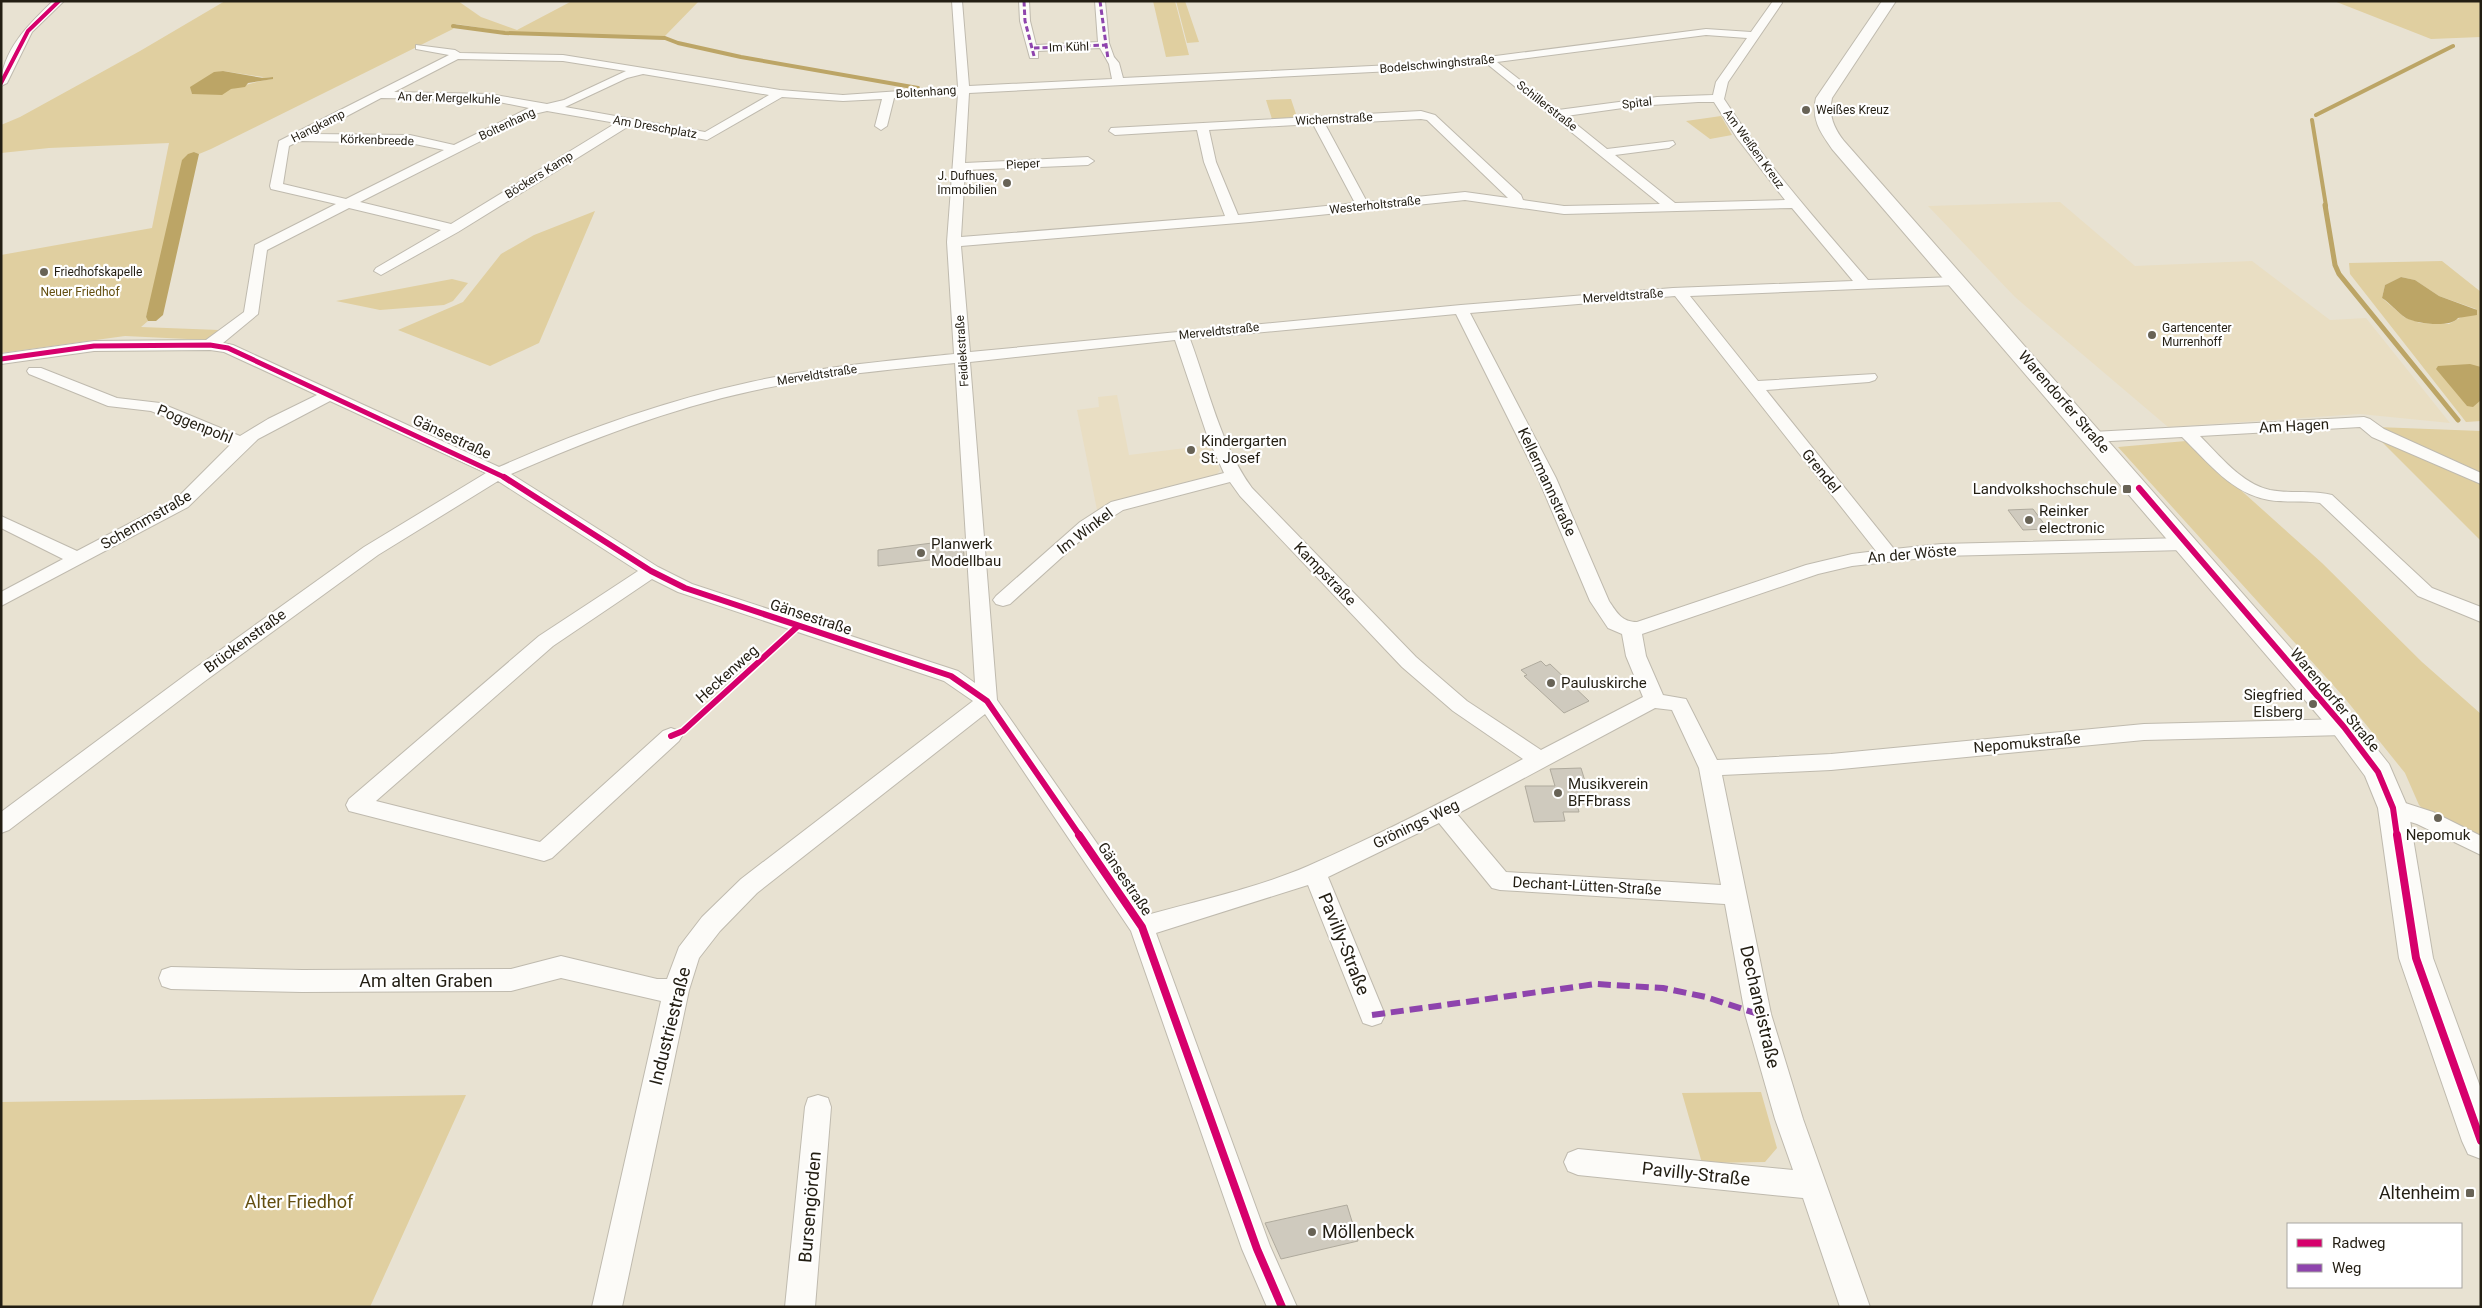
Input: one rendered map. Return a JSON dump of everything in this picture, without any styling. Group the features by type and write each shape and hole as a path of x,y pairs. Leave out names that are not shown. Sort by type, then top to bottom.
{"main road":[{"name":"Warendorfer Straße","path":"1889,1 1824,98 1821,109 1823,121 1838,145 2344,727 2378,772 2393,808 2416,958 2481,1141"}],"street":[{"path":"1,83 28,31 59,1"},
{"name":"Feidiekstraße","path":"957,1 964,90 954,242 987,701"},
{"name":"Im Kühl","path":"1024,1 1025,21 1034,52 1105,45"},
{"name":"Im Kühl","path":"1100,1 1108,59 1114,63 1118,82"},
{"name":"Am Weißen Kreuz","path":"1777,3 1756,36 1722,82 1718,99 1741,135 1795,204 1864,284"},
{"name":"Bodelschwinghstraße","path":"964,90 1392,68 1488,60 1706,32 1756,36"},
{"name":"Hangkamp","path":"420,47 456,53 456,56"},
{"name":"Hangkamp","path":"346,204 276,186 282,145 456,56 563,58 643,71"},
{"name":"Schillerstraße","path":"1488,60 1672,207"},
{"name":"Boltenhang","path":"210,345 251,314 260,248 530,111 568,103 624,75 643,71 780,93 843,98 964,90"},
{"name":"Am Dreschplatz","path":"549,108 707,136 780,93"},
{"name":"An der Mergelkuhle","path":"380,95 489,97 549,108"},
{"name":"Boltenhang","path":"880,126 889,95"},
{"name":"Spital","path":"1557,114 1641,102 1692,98 1718,99"},
{"name":"Wichernstraße","path":"1115,130 1421,115 1430,117 1516,198 1517,202"},
{"path":"1317,120 1363,207"},
{"name":"Böckers Kamp","path":"381,270 453,229 626,122"},
{"path":"1202,126 1210,162 1233,219"},
{"name":"Körkenbreede","path":"297,137 410,139 456,148"},
{"path":"1605,153 1669,144"},
{"name":"Pieper","path":"959,167 1088,161"},
{"name":"Westerholtstraße","path":"954,242 1233,219 1465,196 1487,197 1543,209 1564,210 1795,204"},
{"path":"346,204 453,229"},
{"name":"Merveldtstraße","path":"499,473 576,439 652,413 744,388 842,370 1180,335 1461,309 1679,292 1956,281"},
{"name":"Grendel","path":"1679,292 1889,555"},
{"name":"Kellermannstraße","path":"1461,309 1558,501 1602,605 1615,624 1641,626"},
{"name":"Kampstraße","path":"1180,335 1233,476 1409,662 1460,706 1540,760"},
{"name":"Gänsestraße","path":"1,359 94,346 210,345 228,348 499,473 651,571 685,588 951,676 987,701 1142,927 1257,1249 1282,1307"},
{"name":"Poggenpohl","path":"35,371 114,403 154,406 242,443"},
{"path":"1754,386 1869,376"},
{"name":"Schemmstraße","path":"1,600 182,504 200,489 242,443 260,431 331,394"},
{"name":"Am Hagen","path":"2093,437 2364,422 2378,433 2481,479"},
{"path":"2186,432 2249,489 2268,496 2313,495 2326,499 2425,592 2476,612 2481,616"},
{"name":"Brückenstraße","path":"1,824 198,676 370,551 499,473"},
{"name":"Im Winkel","path":"1003,600 1086,526 1117,506 1233,476"},
{"path":"1,521 78,559"},
{"name":"An der Wöste","path":"1641,626 1813,569 1852,560 1941,550 2184,544"},
{"path":"651,571 546,641 357,805 544,852 671,736"},
{"name":"Dechaneistraße","path":"1641,626 1634,645 1640,664 1710,768 1758,1014 1789,1119 1855,1307"},
{"name":"Industriestraße","path":"607,1307 676,990 688,954 711,924 749,886 987,701"},
{"name":"Grönings Weg","path":"1142,927 1261,892 1315,873 1442,811 1642,704 1667,702"},
{"name":"Nepomukstraße","path":"1710,768 1831,762 2144,732 2344,727"},
{"path":"2393,808 2425,818 2481,846"},
{"name":"Dechant-Lütten-Straße","path":"1442,811 1500,881 1736,895"},
{"name":"Pavilly-Straße","path":"1315,873 1372,1015"},
{"name":"Am alten Graben","path":"171,978 302,982 511,980 561,968 657,990 676,990"},
{"name":"Bursengörden","path":"800,1307 818,1107"},
{"name":"Pavilly-Straße","path":"1578,1162 1813,1186"}],"shaded area":[{"path":"223,71 263,78 273,77 273,79 248,83 245,87 231,89 222,95 192,94 190,87 214,72"},
{"path":"194,152 199,154 163,315 156,321 148,321 146,317 182,160 188,154"},
{"path":"2060,202 2135,266 2252,261 2330,320 2366,318 2450,423 2360,414 2168,427 2015,297 1928,206"},
{"path":"2401,277 2415,280 2439,296 2477,310 2477,315 2458,318 2441,324 2425,323 2406,318 2382,298 2385,285"},
{"path":"2470,364 2481,367 2481,400 2473,407 2467,406 2436,369 2438,366"},
{"name":"Kindergarten St. Josef","path":"1117,395 1129,455 1210,445 1220,470 1217,474 1131,496 1097,510 1077,410 1099,407 1098,397"}],"green space":[{"name":"Neuer Friedhof","path":"225,1 458,1 481,17 517,30 572,1 699,1 664,37 509,32 456,24 453,29 211,149 199,154 194,152 146,317 148,321 141,327 219,330 208,340 125,336 1,353 1,255 152,228 169,143 49,148 1,153 1,125 20,117 140,51","holes":["223,71 272,77 272,79 213,93 192,94 191,87 214,73"]},
{"path":"1153,1 1175,1 1189,55 1166,57"},
{"path":"1176,1 1185,1 1199,42 1187,43"},
{"path":"2334,1 2481,1 2481,37 2431,39"},
{"path":"1291,99 1297,117 1272,119 1266,100"},
{"path":"1721,116 1732,135 1710,139 1686,121"},
{"path":"595,211 539,343 490,366 398,330 463,302 501,254 534,235"},
{"path":"2442,261 2481,292 2481,421 2466,422 2350,274 2349,263","holes":["2401,277 2415,280 2439,296 2476,309 2449,324 2420,323 2404,317 2382,298 2385,285"]},
{"path":"452,279 468,283 453,301 444,305 380,310 336,301"},
{"path":"2377,427 2481,431 2481,474"},
{"path":"2376,436 2481,483 2481,541"},
{"path":"2186,441 2322,563 2422,662 2481,714 2481,840 2428,814 2419,805 2405,773 2343,696 2118,447"},
{"path":"1761,1092 1777,1148 1765,1162 1702,1163 1682,1093"},
{"name":"Alter Friedhof","path":"466,1095 370,1307 1,1307 1,1102"}],"building":[{"name":"Reinker electronic","path":"2033,509 2048,529 2023,530 2008,510"},
{"name":"Planwerk Modellbau","path":"963,539 964,556 878,566 878,550"},
{"name":"Pauluskirche","path":"1541,661 1546,666 1550,664 1589,701 1564,713 1524,676 1527,675 1521,670"},
{"name":"Musikverein BFFbrass","path":"1581,768 1592,804 1577,804 1579,812 1563,812 1565,821 1534,822 1525,786 1555,786 1550,769"},
{"name":"Möllenbeck","path":"1347,1205 1358,1241 1281,1259 1265,1223"}],"waterway":[{"path":"453,26 505,33 665,38 678,43 741,57 918,88"},
{"path":"2316,115 2453,46"},
{"path":"2312,120 2326,206"},
{"path":"2325,205 2335,265 2339,274 2458,420"}],"marked path":[{"path":"1024,1 1025,21 1034,56"},
{"path":"1100,1 1108,59"},
{"path":"1034,48 1105,45"},
{"path":"1372,1015 1596,984 1663,988 1706,997 1758,1014"}],"cycle path":[{"path":"1,83 28,31 59,1"},
{"path":"1,359 94,346 210,345 228,348 495,471 651,571 685,588 951,676 987,701 1142,927 1257,1249 1282,1307"},
{"path":"2139,488 2344,727 2378,772 2393,808 2416,958 2481,1141"},
{"name":"Heckenweg","path":"671,736 683,731 798,626"}],"place":[{"name":"Weißes Kreuz","path":"1806,110"},
{"name":"J. Dufhues, Immobilien","path":"1007,183"},
{"name":"Friedhofskapelle","path":"44,272"},
{"name":"Gartencenter Murrenhoff","path":"2152,335"},
{"name":"Kindergarten St. Josef","path":"1191,450"},
{"name":"Landvolkshochschule","path":"2127,489"},
{"name":"Reinker electronic","path":"2029,520"},
{"name":"Planwerk Modellbau","path":"921,553"},
{"name":"Pauluskirche","path":"1551,683"},
{"name":"Siegfried Elsberg","path":"2313,704"},
{"name":"Musikverein BFFbrass","path":"1558,793"},
{"name":"Nepomuk","path":"2438,818"},
{"name":"Altenheim","path":"2470,1193"},
{"name":"Möllenbeck","path":"1312,1232"}]}
